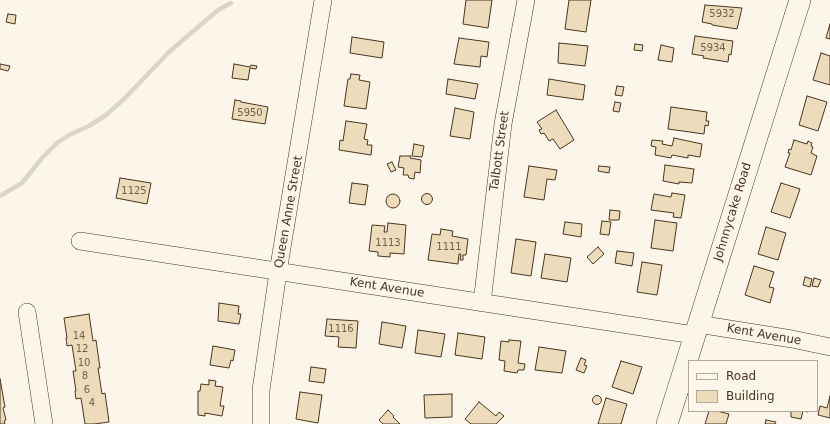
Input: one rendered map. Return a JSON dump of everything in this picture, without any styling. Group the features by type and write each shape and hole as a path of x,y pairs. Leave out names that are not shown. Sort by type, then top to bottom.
{"main road":[{"name":"Johnnycake Road","path":"666,424 800,0"}],"street":[{"name":"Queen Anne Street","path":"261,424 260,390 323,0"},
{"name":"Talbott Street","path":"482,303 503,124 526,0"},
{"name":"Kent Avenue","path":"80,241 482,303 792,339 830,347"},
{"path":"27,312 44,424"}],"building":[{"path":"466,0 492,0 488,28 463,24"},
{"path":"569,0 591,0 586,32 565,29"},
{"path":"705,5 742,8 737,29 702,22"},
{"path":"8,14 16,15 15,24 6,22"},
{"path":"830,24 830,39 826,38"},
{"path":"695,36 733,41 731,55 729,54 728,62 703,58 704,56 692,54"},
{"path":"352,37 384,42 382,58 350,53"},
{"path":"459,38 489,42 487,57 481,56 480,67 454,64"},
{"path":"559,43 588,46 585,66 558,63"},
{"path":"635,44 643,45 642,51 634,50"},
{"path":"661,45 674,48 672,62 658,60"},
{"path":"821,53 830,56 830,85 813,80"},
{"path":"0,64 10,66 8,71 0,69"},
{"path":"234,64 250,67 251,65 257,66 256,69 250,68 248,80 232,78"},
{"path":"351,74 360,75 359,80 370,82 366,109 344,106 348,79 350,79"},
{"path":"448,79 478,84 475,99 446,94"},
{"path":"549,79 585,85 583,100 547,95"},
{"path":"617,86 624,87 622,96 615,95"},
{"path":"807,96 827,102 818,131 799,125"},
{"path":"235,100 268,107 265,124 232,119"},
{"path":"615,102 621,103 619,112 613,111"},
{"path":"671,107 707,112 706,121 709,121 708,126 705,125 704,134 668,129"},
{"path":"455,108 474,112 470,139 450,136"},
{"path":"556,110 574,140 560,149 553,139 549,141 544,133 541,134 539,130 542,129 537,122"},
{"path":"346,121 367,124 364,139 368,140 367,145 372,145 371,155 339,150 340,140 343,141"},
{"path":"674,138 702,144 700,157 688,155 688,158 672,155 671,158 655,155 656,147 651,146 652,140 663,141 662,144 672,146"},
{"path":"794,140 807,144 808,141 812,143 811,146 813,147 811,153 817,156 811,175 785,167 790,153 788,153 789,149 791,150"},
{"path":"414,144 424,146 422,157 412,156"},
{"path":"400,156 411,156 410,158 421,160 420,173 415,172 414,179 409,178 408,175 403,175 404,168 398,167"},
{"path":"392,162 396,170 391,172 387,164"},
{"path":"665,165 694,169 692,183 679,182 679,184 663,181"},
{"path":"529,166 557,170 555,180 547,179 544,200 524,197"},
{"path":"599,166 610,167 609,173 598,171"},
{"path":"120,178 151,183 147,204 116,198"},
{"path":"352,183 368,185 365,205 349,203"},
{"path":"781,183 800,189 790,218 771,212"},
{"path":"672,193 685,195 681,218 673,217 674,213 651,210 654,194 671,197"},
{"path":"390,194 396,194 400,198 400,204 396,208 390,208 386,204 386,198"},
{"path":"425,194 429,194 431,195 431,203 425,204 422,201 422,197"},
{"path":"610,210 620,211 619,220 609,220"},
{"path":"655,220 677,223 673,251 651,248"},
{"path":"602,221 611,222 609,235 600,234"},
{"path":"565,222 582,224 581,237 563,234"},
{"path":"388,223 406,225 404,254 390,253 390,257 378,256 378,252 369,251 372,225 385,226 384,232 387,232"},
{"path":"766,227 786,233 778,260 758,254"},
{"path":"441,229 453,231 452,236 468,239 466,255 463,255 463,260 460,260 461,254 459,254 458,264 428,260 432,234 440,235"},
{"path":"516,239 536,242 531,276 511,273"},
{"path":"598,247 604,254 593,264 587,257"},
{"path":"617,251 634,253 632,266 615,263"},
{"path":"545,254 571,258 567,282 541,278"},
{"path":"642,262 662,265 657,295 637,292"},
{"path":"754,266 774,272 769,287 774,288 770,303 745,295"},
{"path":"805,277 812,279 810,287 803,285"},
{"path":"814,278 821,280 818,287 812,286"},
{"path":"219,303 239,306 238,314 241,314 239,324 218,321"},
{"path":"89,314 93,341 96,340 102,394 105,393 109,422 94,424 85,424 81,398 76,399 73,371 76,371 72,345 67,346 64,318"},
{"path":"327,319 358,321 356,348 338,347 339,337 325,336"},
{"path":"382,322 406,326 402,348 379,344"},
{"path":"418,330 445,334 441,357 415,353"},
{"path":"458,333 485,337 482,359 455,355"},
{"path":"509,340 521,341 518,363 525,364 524,370 518,370 517,373 504,371 505,361 499,360 501,341 509,342"},
{"path":"213,346 235,350 233,361 231,360 229,368 210,365"},
{"path":"539,347 566,351 562,373 535,370"},
{"path":"581,358 586,360 584,365 587,366 584,373 576,370"},
{"path":"621,361 642,367 633,394 612,387"},
{"path":"311,367 326,369 324,383 309,381"},
{"path":"0,379 5,407 3,408 6,420 4,421 5,424 0,424"},
{"path":"209,380 216,381 215,386 223,387 220,406 224,406 222,416 205,413 205,416 198,415 198,391 200,391 201,384 209,385"},
{"path":"300,392 322,395 318,423 296,419"},
{"path":"452,394 452,417 425,418 424,395"},
{"path":"597,395 602,400 597,405 592,400"},
{"path":"830,396 830,418 818,415 820,406 827,408"},
{"path":"606,398 627,404 621,424 598,424"},
{"path":"479,402 496,416 499,412 504,416 496,424 471,424 465,419"},
{"path":"388,410 400,424 383,424 379,420"},
{"path":"709,412 721,412 729,414 726,424 705,424"},
{"path":"791,412 803,412 801,419 791,417"},
{"path":"766,420 776,422 775,424 765,424"}],"waterway":[{"path":"0,196 22,183 42,158 57,143 106,115 124,99 169,52 218,10 231,3"}]}
